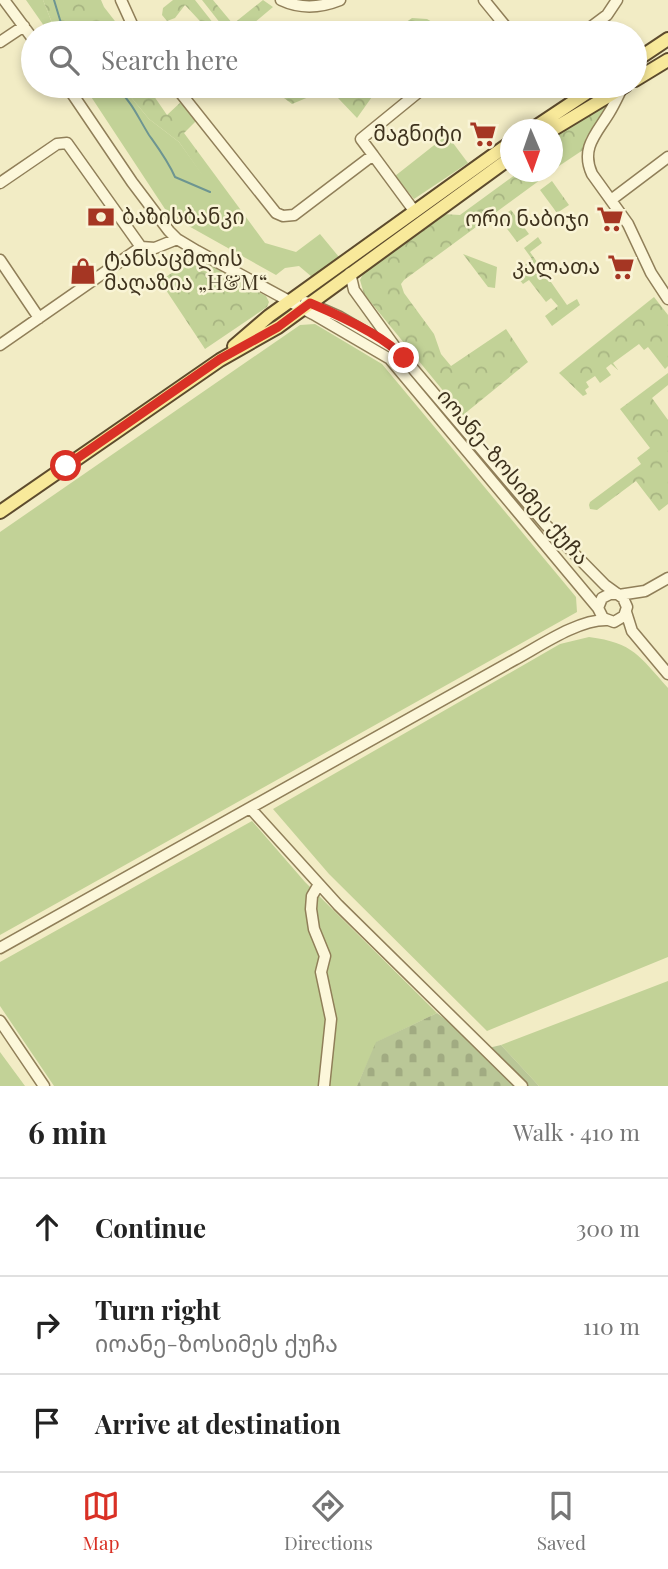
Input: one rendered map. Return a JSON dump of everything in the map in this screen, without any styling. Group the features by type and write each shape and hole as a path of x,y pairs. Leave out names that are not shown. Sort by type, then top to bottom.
{"main road":[{"path":"647,53 668,39"},
{"path":"647,73 668,60"},
{"path":"548,119 579,98"},
{"path":"563,123 604,98"},
{"path":"0,512 220,359 278,327 351,273 500,152"},
{"path":"220,359 253,328 289,302 500,164"}],"street":[{"path":"4,0 21,22"},
{"path":"121,0 131,21"},
{"path":"281,0 304,8 329,5 340,0"},
{"path":"484,0 500,21"},
{"path":"599,21 607,15 617,0"},
{"path":"0,42 21,28"},
{"path":"75,98 132,182 177,239 289,302"},
{"path":"184,98 271,209 283,216 295,215 307,207 373,155"},
{"path":"411,98 361,139 418,217"},
{"path":"617,98 594,132 587,157 592,174 628,224 651,273 668,299"},
{"path":"0,183 57,144 67,143 141,247"},
{"path":"611,200 668,157"},
{"path":"0,345 141,247 155,248 177,239"},
{"path":"0,260 39,318"},
{"name":"იოანე-ზოსიმეს ქუჩა","path":"351,273 355,290 401,355 546,525 617,594"},
{"name":"იოანე-ზოსიმეს ქუჩა","path":"289,302 340,317 401,355"},
{"name":"იოანე-ზოსიმეს ქუჩა","path":"306,306 390,359 598,609"},
{"path":"395,365 401,355"},
{"path":"0,948 514,660 581,625 596,620 621,619 645,591 668,578"},
{"path":"581,625 598,609 606,595 645,591"},
{"path":"617,594 625,602 632,631 668,674"},
{"path":"598,609 608,621 632,631"},
{"path":"251,809 338,905 522,1086"},
{"path":"319,884 312,896 312,909 314,929 326,956 321,972 331,1019 324,1086"},
{"path":"0,1021 44,1086"}],"green space":[{"path":"26,0 43,0 51,21 41,21"},
{"path":"43,0 101,0 115,21 51,21"},
{"path":"173,0 195,0 212,21 200,21 185,5 175,18 167,21 162,15 163,8"},
{"path":"202,0 213,0 230,21 219,21"},
{"path":"263,0 273,7 256,21 237,21"},
{"path":"412,18 430,21 408,21"},
{"path":"92,98 132,98 149,119 179,142 202,174 215,175 265,243 296,252 320,234 339,257 312,277 299,266 285,268 276,275 185,224 165,209"},
{"path":"132,98 155,98 167,115 182,101 198,119 184,133 215,175 202,175 179,142 149,119"},
{"path":"284,98 306,98 292,104"},
{"path":"338,98 371,98 357,118"},
{"path":"608,102 610,104 586,138 583,150 563,163 563,128"},
{"path":"447,135 468,163 414,199 395,176"},
{"path":"505,182 537,182 401,284 404,293 434,334 441,354 451,366 506,329 528,362 463,415 364,294 360,280 364,272 442,214 460,215"},
{"path":"553,182 569,205 557,213 540,190"},
{"path":"511,210 529,234 517,242 499,218"},
{"path":"538,237 542,243 530,252 567,305 577,299 580,305 552,326 545,316 558,306 551,298 546,302 529,280 523,284 518,278 528,271 525,265 532,259 524,248"},
{"path":"463,254 497,267 495,288 488,287"},
{"path":"195,257 266,296 269,302 267,307 205,349 160,281"},
{"path":"654,297 668,315 668,366 665,369 648,347 644,350 639,344 613,363 618,370 611,364 606,368 611,375 600,383 595,376 586,382 589,387 585,390 587,394 583,396 559,373"},
{"path":"315,324 382,364 576,597 577,612 0,935 0,532 300,325"},
{"path":"668,373 668,385 652,398 668,420 668,504 659,511 636,481 597,510 590,509 590,502 641,464 637,458 650,448 620,409"},
{"path":"589,637 626,647 642,659 668,688 668,957 487,1031 329,874 273,809 560,644"},
{"path":"252,821 305,882 437,1013 377,1042 357,1086 54,1086 0,1006 0,962"},
{"path":"668,981 668,1086 539,1086 501,1045"},
{"path":"437,1013 484,1049 501,1045 539,1086 357,1086 376,1042"},
{"path":"0,1052 25,1086 0,1086"}],"waterway":[{"path":"54,0 60,21"},
{"path":"126,98 175,177 210,192"}],"place":[{"name":"მაგნიტი","path":"483,134"},
{"name":"ბაზისბანკი","path":"101,217"},
{"name":"ორი ნაბიჯი","path":"610,219"},
{"name":"კალათა","path":"621,267"},
{"name":"ტანსაცმლის მაღაზია „H&M“","path":"83,271"}],"route":[{"path":"66,466 220,359 259,339 310,303 375,337 398,351 404,358"}]}
